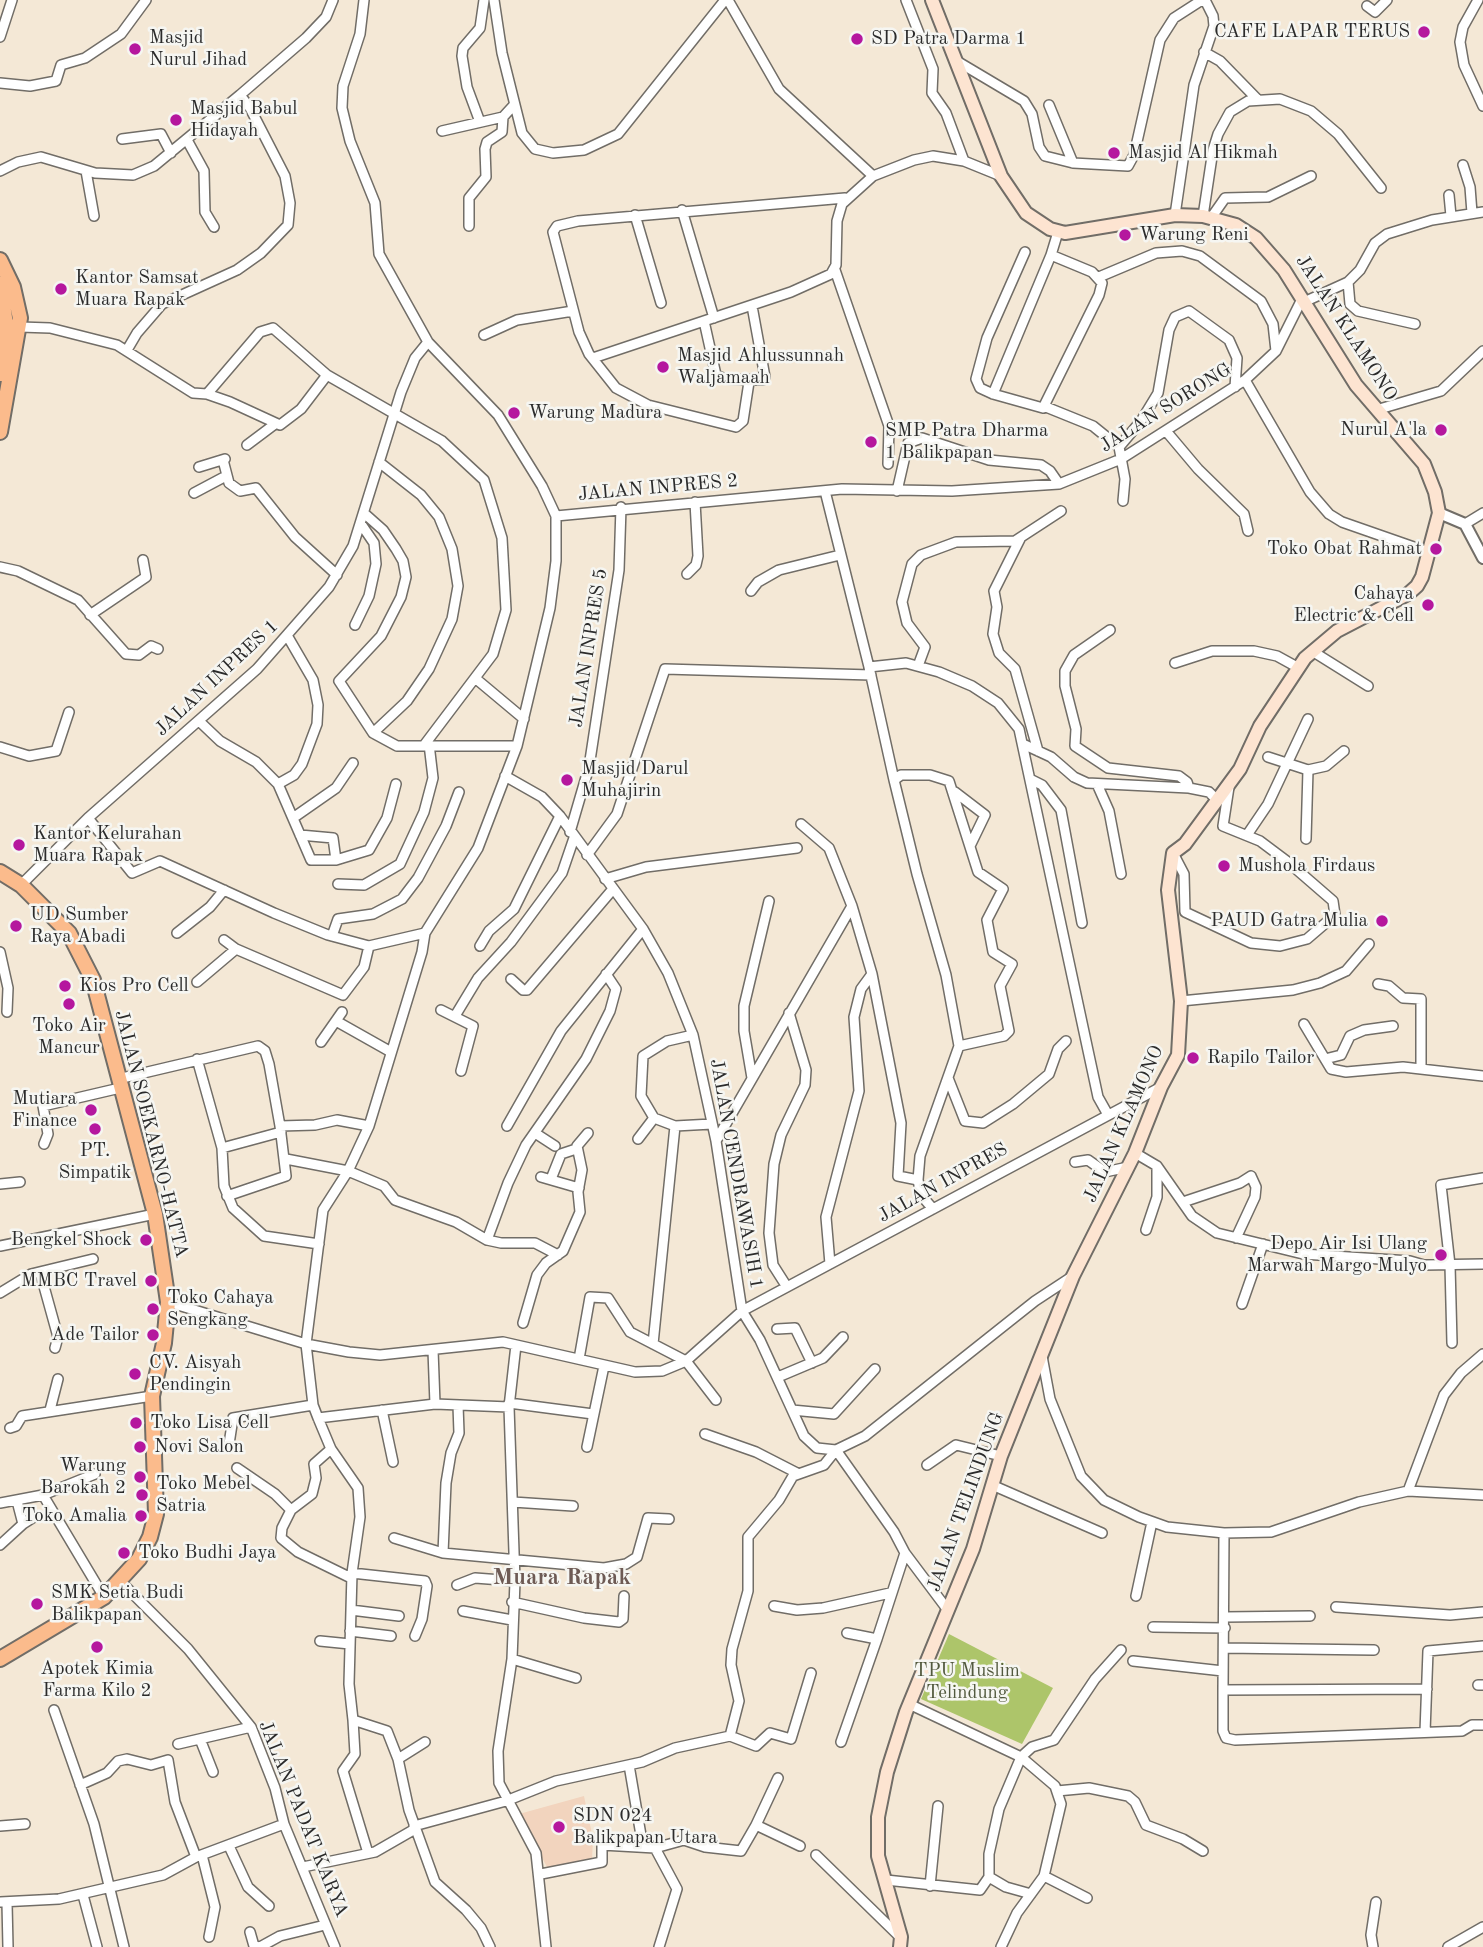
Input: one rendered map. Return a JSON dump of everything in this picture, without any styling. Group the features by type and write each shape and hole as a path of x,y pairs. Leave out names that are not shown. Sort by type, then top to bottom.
{"highway":[{"path":"0,260 16,294 20,327 0,432"},
{"path":"0,284 7,331 0,374"},
{"name":"JALAN SOEKARNO-HATTA","path":"0,872 21,885 69,933 93,981 155,1214 168,1302 164,1343 152,1396 156,1514 150,1537 139,1559 121,1582 104,1597 0,1659"}],"main road":[{"path":"932,0 1001,176 1026,213 1058,232"},
{"name":"JALAN KLAMONO","path":"1042,1354 1073,1276 1135,1153 1161,1087 1178,1055 1181,1001 1168,890 1173,853 1185,844 1229,785 1260,726 1297,667 1312,651 1343,627 1413,590 1422,577 1438,513 1436,492 1424,464 1376,410 1340,362 1276,258 1256,238 1236,225 1207,217 1175,215 1095,229 1058,232"},
{"name":"JALAN TELINDUNG","path":"900,1942 878,1856 878,1817 887,1772 909,1704 973,1549 1001,1456 1042,1354"}],"street":[{"path":"0,37 12,0"},
{"path":"0,83 30,86 56,81 61,65 85,58 121,34 146,0"},
{"path":"0,171 18,162 41,157 109,176 133,175 151,168 300,45 326,18 333,0"},
{"name":"JALAN INPRES 2","path":"364,0 360,34 343,86 343,115 350,141 375,203 379,254 428,342 498,415 542,486 556,516 842,489"},
{"path":"480,122 467,87 461,56 467,43 480,28 484,0"},
{"path":"494,0 514,104 524,139 535,149 569,152 604,142 626,126 726,0 779,89 873,176"},
{"path":"906,0 933,69 935,102 946,113 964,162"},
{"path":"955,60 1019,95 1032,114 1040,147 1045,156 1073,163 1124,167 1130,164 1160,40 1174,18 1203,0 1214,22 1195,85 1175,215"},
{"path":"1367,6 1375,12 1387,0"},
{"path":"1478,0 1463,27 1460,50 1468,76 1483,106"},
{"path":"1204,52 1220,61 1258,100"},
{"path":"127,350 142,326 162,304 237,270 261,253 288,225 290,195 282,167 240,95"},
{"path":"1207,217 1213,150 1223,123 1236,107 1258,100 1290,101 1311,111 1338,134 1381,188"},
{"path":"469,226 471,192 486,177 487,142 502,132 503,117 514,104"},
{"path":"1049,104 1073,163"},
{"path":"442,131 503,117"},
{"path":"122,139 161,134 171,153"},
{"path":"187,140 204,171 205,212 214,227"},
{"path":"888,464 889,426 835,270 837,221 845,198 873,176 928,156 964,162 1001,176"},
{"path":"1463,164 1470,187 1472,213"},
{"path":"86,171 94,216"},
{"path":"1207,217 1225,198 1268,197 1311,176"},
{"path":"1449,195 1451,216"},
{"path":"749,382 743,421 732,427 639,401 616,388 585,347 553,232 567,222 845,198"},
{"path":"682,210 714,318"},
{"path":"1303,301 1348,282 1360,270 1367,254 1380,239 1405,226 1483,212"},
{"path":"635,215 661,303"},
{"path":"993,394 1058,232"},
{"path":"1051,255 1099,277 1156,253 1182,251 1200,256 1261,301 1273,324 1276,351"},
{"path":"1025,252 978,368 977,384 993,394 1032,408 1046,407 1093,426 1119,447 1125,479 1123,500"},
{"path":"593,358 752,306 816,282 835,270"},
{"path":"1046,407 1099,295 1099,277"},
{"path":"1348,282 1350,304 1358,311 1415,324"},
{"name":"JALAN SORONG","path":"842,489 995,490 1059,484 1121,460 1245,380 1276,351 1303,301"},
{"path":"704,321 716,375 749,382 762,380 765,377 752,306"},
{"path":"484,335 517,320 573,311"},
{"path":"1119,447 1141,421 1158,393 1169,330 1175,317 1181,312 1189,311 1234,346 1237,358 1235,387"},
{"path":"20,327 50,328 83,335 127,350 193,393 207,394 282,426 294,416 327,375"},
{"path":"207,394 260,332 268,327 327,375 450,448 484,480 492,497 502,538 507,602 493,654 427,744 433,774 430,790 424,812 400,864 364,885 338,884"},
{"name":"JALAN INPRES 1","path":"21,885 88,818 199,721 288,637 337,575 350,554 365,514 394,413 415,358 428,342"},
{"path":"1376,410 1441,391 1483,351"},
{"path":"1245,380 1304,482 1329,514 1342,522 1428,552"},
{"path":"247,445 275,424"},
{"path":"1166,431 1198,469 1244,514 1248,531"},
{"path":"897,491 908,443 922,439 989,460 1041,466 1050,471 1059,484"},
{"path":"199,467 224,459 226,476 234,488 240,491 256,488 260,491 295,537 337,575"},
{"path":"373,733 407,701 429,669 452,619 458,586 453,556 439,517 421,495 379,462"},
{"path":"194,493 226,476"},
{"path":"825,491 870,671 916,874 946,975 959,1046 920,1156 918,1180 921,1195 933,1209"},
{"path":"687,574 697,559 695,502"},
{"name":"JALAN INPRES 5","path":"455,1016 478,978 511,942 562,873 589,767 619,569 621,508"},
{"path":"1038,751 1014,669 999,653 993,634 997,607 994,591 1020,539 1062,511"},
{"path":"1438,513 1465,524 1483,558"},
{"path":"1465,524 1483,513"},
{"path":"365,514 383,530 396,549 403,561 405,577 401,597 381,636 339,681 373,733 397,746 517,746"},
{"path":"368,1853 343,1771 355,1754 349,1684 351,1575 360,1517 358,1488 331,1449 313,1405 306,1344 318,1244 323,1210 348,1171 369,1126 422,952 425,933 478,848 517,746 552,600 556,561 556,516"},
{"path":"355,625 369,596 376,564 373,543 361,524"},
{"path":"918,666 925,647 902,612 912,564 920,555 951,543 1020,539"},
{"path":"751,591 758,582 779,570 840,555"},
{"path":"90,615 146,577 143,560"},
{"path":"0,567 18,571 78,600 127,654 139,655 151,646 158,649"},
{"path":"1110,630 1074,655 1065,671 1065,686 1076,729 1075,746 1108,768 1179,776 1187,782 1189,788"},
{"path":"278,784 294,775 302,764 317,724 318,705 313,680 288,637"},
{"path":"1175,663 1212,652 1254,651 1278,656 1297,667"},
{"path":"1312,651 1368,685"},
{"path":"587,855 617,814 665,669 870,671 906,663 972,686 998,703 1017,724 1098,1097 1107,1113"},
{"path":"475,678 524,719"},
{"path":"0,747 29,756 56,751 69,712"},
{"path":"1247,835 1268,804 1308,719"},
{"path":"199,721 220,741 256,762 278,784 311,860 336,860 369,850 387,818 396,783"},
{"path":"1023,744 1051,757 1074,777 1097,783 1189,788 1209,792 1218,801"},
{"path":"1268,757 1308,770 1326,766 1343,751"},
{"path":"293,818 336,788 353,764"},
{"path":"1306,839 1308,770"},
{"path":"894,780 901,775 946,778 955,792 978,872 1003,889 987,920 993,952 1012,964 1000,986 1009,1031 1004,1036 959,1046"},
{"name":"JALAN CENDRAWASIH 1","path":"505,776 542,797 560,816 643,929 668,973 693,1035 716,1141 742,1311"},
{"path":"1030,779 1042,786 1061,810 1082,923"},
{"path":"1097,783 1109,811 1121,874"},
{"path":"1173,853 1184,874 1184,907 1190,916 1251,943 1280,946 1313,937 1335,915 1334,901 1288,862 1247,835 1223,826 1229,785"},
{"path":"332,936 338,919 373,914 402,898 418,878 446,826 459,792"},
{"path":"955,792 985,815 970,846"},
{"path":"480,946 489,931 514,909 560,816"},
{"path":"88,818 132,873 160,861 332,936 369,946 425,933"},
{"path":"801,824 829,848 852,906 872,974 901,1123 898,1176 918,1180"},
{"path":"300,835 333,838 336,860"},
{"path":"606,879 646,867 797,848"},
{"path":"510,979 523,990 527,990 613,889"},
{"path":"177,933 211,907 225,890"},
{"path":"752,1078 744,1031 744,1006 769,901"},
{"path":"716,1141 852,906"},
{"path":"507,1126 561,1031 643,929"},
{"path":"223,940 236,950 343,995 364,967 369,946"},
{"path":"1181,1001 1293,990 1320,983 1351,967 1369,944"},
{"path":"197,982 236,950"},
{"path":"0,952 8,989 7,1012"},
{"path":"487,1240 508,1182 535,1133 586,1059 610,1011 616,989 607,974"},
{"path":"830,1264 826,1217 859,1091 853,1017 861,989 872,974"},
{"path":"1378,984 1389,986 1403,998 1421,999 1421,1068"},
{"path":"441,1010 473,1028 461,1071"},
{"path":"321,1042 342,1012"},
{"path":"787,1287 773,1265 769,1233 774,1164 780,1135 805,1086 803,1057 789,1013"},
{"path":"336,1021 391,1052"},
{"path":"1304,1024 1328,1068 1346,1072 1421,1068 1483,1076"},
{"path":"1325,1059 1341,1055 1350,1036 1393,1026"},
{"path":"693,1035 667,1041 643,1056 641,1094 654,1118 675,1126 712,1124"},
{"path":"948,1078 965,1121 978,1124 1013,1104 1049,1074 1058,1049 1066,1041"},
{"path":"44,1144 48,1130 43,1106 197,1059 249,1047 263,1048 281,1129 286,1177 227,1196"},
{"path":"197,1059 222,1148 227,1196 239,1215 264,1236 318,1244"},
{"name":"JALAN INPRES","path":"686,1361 742,1311 1107,1113 1161,1087"},
{"path":"638,1139 654,1118"},
{"path":"222,1148 281,1129 337,1120 369,1126"},
{"path":"653,1344 675,1126"},
{"path":"535,1133 555,1146"},
{"path":"579,1188 546,1178 561,1154 576,1149 588,1133"},
{"path":"523,1322 537,1275 567,1244 580,1212 579,1188 582,1170 576,1149"},
{"path":"1135,1153 1157,1166 1182,1202 1202,1224 1217,1233 1303,1254 1450,1265 1483,1264"},
{"path":"286,1159 348,1171 384,1186 395,1200 456,1222 487,1240 501,1243 535,1243 558,1255"},
{"path":"1075,1162 1088,1160 1105,1172 1128,1167"},
{"path":"1146,1230 1157,1197 1157,1166"},
{"path":"1182,1202 1240,1183 1251,1176 1256,1186 1255,1197 1237,1238"},
{"path":"1452,1343 1450,1265 1441,1184 1483,1178"},
{"path":"0,1184 20,1182"},
{"path":"0,1246 155,1214"},
{"path":"1242,1304 1263,1244"},
{"path":"0,1293 40,1272 93,1259"},
{"path":"40,1272 58,1337 55,1348"},
{"path":"730,1735 739,1701 731,1665 732,1649 748,1591 748,1537 797,1474 824,1465 836,1450 865,1436 1035,1301 1073,1276"},
{"path":"579,1359 592,1295 610,1300 630,1332 686,1361 716,1400"},
{"path":"168,1302 306,1344 380,1355 503,1342 635,1372 662,1371 686,1361"},
{"path":"742,1311 760,1340 804,1436 817,1448 836,1450 894,1532 905,1553 947,1609"},
{"path":"778,1329 795,1328 812,1363"},
{"path":"778,1377 823,1358 843,1337"},
{"path":"516,1345 509,1405 514,1561 512,1658 498,1751 499,1783 506,1801 536,1853 541,1874 546,1947"},
{"path":"433,1350 435,1404"},
{"path":"1042,1354 1050,1399 1081,1476 1104,1500 1167,1527 1224,1533 1271,1532 1359,1502 1408,1491 1483,1496"},
{"path":"1408,1491 1444,1395 1461,1373 1483,1354"},
{"path":"587,1447 604,1366"},
{"path":"792,1410 834,1414 875,1369"},
{"path":"50,1410 58,1379"},
{"path":"10,1428 18,1425 20,1417 50,1410 152,1396"},
{"path":"318,1418 435,1404 509,1405 593,1414"},
{"path":"229,1444 233,1418 313,1405"},
{"path":"443,1553 446,1483 451,1453 458,1433 458,1405"},
{"path":"382,1410 393,1462"},
{"path":"705,1434 756,1452 797,1474"},
{"path":"927,1465 956,1445 1001,1456"},
{"path":"331,1449 314,1464 316,1478 312,1494 291,1510 282,1528 283,1541 298,1552 351,1575 425,1581 427,1586 422,1619 415,1636"},
{"path":"237,1468 275,1494 291,1510"},
{"path":"0,1503 43,1495 95,1474"},
{"path":"992,1485 1102,1533"},
{"path":"43,1495 104,1597"},
{"path":"17,1501 23,1524"},
{"path":"513,1502 573,1506"},
{"path":"0,1545 34,1517"},
{"path":"394,1538 443,1553 604,1568 626,1564 637,1557 648,1518 669,1519"},
{"path":"1136,1596 1152,1522"},
{"path":"1224,1533 1223,1731 1226,1738 1235,1740 1462,1731 1483,1725"},
{"path":"841,1742 905,1553"},
{"path":"457,1585 475,1578 514,1581"},
{"name":"JALAN PADAT KARYA","path":"121,1582 188,1649 251,1727 275,1788 284,1824 335,1947"},
{"path":"774,1606 797,1610 823,1608 890,1593"},
{"path":"512,1602 584,1618 619,1622 623,1619 624,1596"},
{"path":"1336,1607 1440,1615 1483,1612"},
{"path":"351,1610 399,1616"},
{"path":"463,1611 512,1620"},
{"path":"1225,1617 1310,1616"},
{"path":"1153,1627 1225,1628"},
{"path":"350,1631 391,1636"},
{"path":"847,1633 877,1639"},
{"path":"320,1641 350,1644"},
{"path":"1425,1732 1428,1651 1483,1646"},
{"path":"1224,1648 1374,1650"},
{"path":"886,1880 981,1890 989,1877 989,1854 999,1809 1021,1757 1032,1747 1054,1740 1095,1679 1121,1650"},
{"path":"512,1658 576,1678"},
{"path":"1133,1661 1223,1671"},
{"path":"303,1867 368,1853 385,1847 415,1828 506,1801 556,1781 629,1765 675,1748 730,1735 756,1746 770,1733 791,1739 811,1673"},
{"path":"1223,1690 1427,1689"},
{"path":"909,1704 1021,1757 1042,1772 1057,1791 1060,1804 1044,1876 1017,1913 1001,1947"},
{"path":"54,1710 94,1824 124,1947"},
{"path":"353,1720 387,1731 398,1759 415,1828 435,1882 466,1910 481,1928 490,1947"},
{"path":"178,1744 251,1727"},
{"path":"200,1739 213,1772"},
{"path":"398,1759 425,1742"},
{"path":"80,1785 107,1773 118,1761 127,1759 151,1765 168,1760 175,1802 199,1856 215,1905 209,1937"},
{"path":"629,1765 643,1847"},
{"path":"541,1874 602,1863 602,1845 655,1847 684,1840 705,1847 741,1851 778,1778"},
{"path":"1057,1791 1089,1788 1128,1796 1135,1802 1146,1825 1183,1839 1203,1851"},
{"path":"930,1886 939,1806"},
{"path":"0,1826 25,1824"},
{"path":"8,1947 4,1903 83,1895 163,1875 199,1856 284,1824"},
{"path":"756,1825 800,1846"},
{"path":"229,1846 248,1887 269,1906"},
{"path":"655,1847 677,1889 659,1947"},
{"path":"816,1855 900,1942"},
{"path":"1044,1876 1087,1898"},
{"path":"989,1877 1006,1888 1031,1894"},
{"path":"83,1895 97,1947"},
{"path":"1373,1947 1371,1935 1376,1902"},
{"path":"250,1932 254,1946 260,1947 280,1936 325,1925"},
{"path":"1448,1947 1483,1927"}],"shaded area":[{"name":"SDN 024 Balikpapan Utara","path":"584,1796 593,1839 592,1860 548,1869 519,1814"}],"green space":[{"name":"TPU Muslim Telindung","path":"949,1634 1053,1688 1022,1744 921,1699"}],"place":[{"name":"CAFE LAPAR TERUS","path":"1424,32"},
{"name":"SD Patra Darma 1","path":"857,39"},
{"name":"Masjid Nurul Jihad","path":"135,49"},
{"name":"Masjid Babul Hidayah","path":"176,120"},
{"name":"Masjid Al Hikmah","path":"1114,153"},
{"name":"Warung Reni","path":"1125,235"},
{"name":"Kantor Samsat Muara Rapak","path":"61,289"},
{"name":"Masjid Ahlussunnah Waljamaah","path":"663,367"},
{"name":"Warung Madura","path":"514,413"},
{"name":"Nurul A'la","path":"1441,430"},
{"name":"SMP Patra Dharma 1 Balikpapan","path":"871,442"},
{"name":"Toko Obat Rahmat","path":"1436,549"},
{"name":"Cahaya Electric & Cell","path":"1428,605"},
{"name":"Masjid Darul Muhajirin","path":"567,780"},
{"name":"Kantor Kelurahan Muara Rapak","path":"19,845"},
{"name":"Mushola Firdaus","path":"1224,866"},
{"name":"PAUD Gatra Mulia","path":"1382,921"},
{"name":"UD Sumber Raya Abadi","path":"16,926"},
{"name":"Kios Pro Cell","path":"65,986"},
{"name":"Toko Air Mancur","path":"69,1004"},
{"name":"Rapilo Tailor","path":"1193,1058"},
{"name":"Mutiara Finance","path":"91,1110"},
{"name":"PT. Simpatik","path":"95,1129"},
{"name":"Bengkel Shock","path":"146,1240"},
{"name":"Depo Air Isi Ulang Marwah Margo Mulyo","path":"1441,1255"},
{"name":"MMBC Travel","path":"151,1281"},
{"name":"Toko Cahaya Sengkang","path":"153,1309"},
{"name":"Ade Tailor","path":"153,1335"},
{"name":"CV. Aisyah Pendingin","path":"135,1374"},
{"name":"Toko Lisa Cell","path":"136,1423"},
{"name":"Novi Salon","path":"140,1447"},
{"name":"Warung Barokah 2","path":"140,1477"},
{"name":"Toko Mebel Satria","path":"142,1495"},
{"name":"Toko Amalia","path":"141,1516"},
{"name":"Toko Budhi Jaya","path":"124,1553"},
{"name":"SMK Setia Budi Balikpapan","path":"37,1604"},
{"name":"Apotek Kimia Farma Kilo 2","path":"97,1647"},
{"name":"SDN 024 Balikpapan Utara","path":"559,1827"}],"district":[{"name":"Muara Rapak","path":"562,1578"}]}
